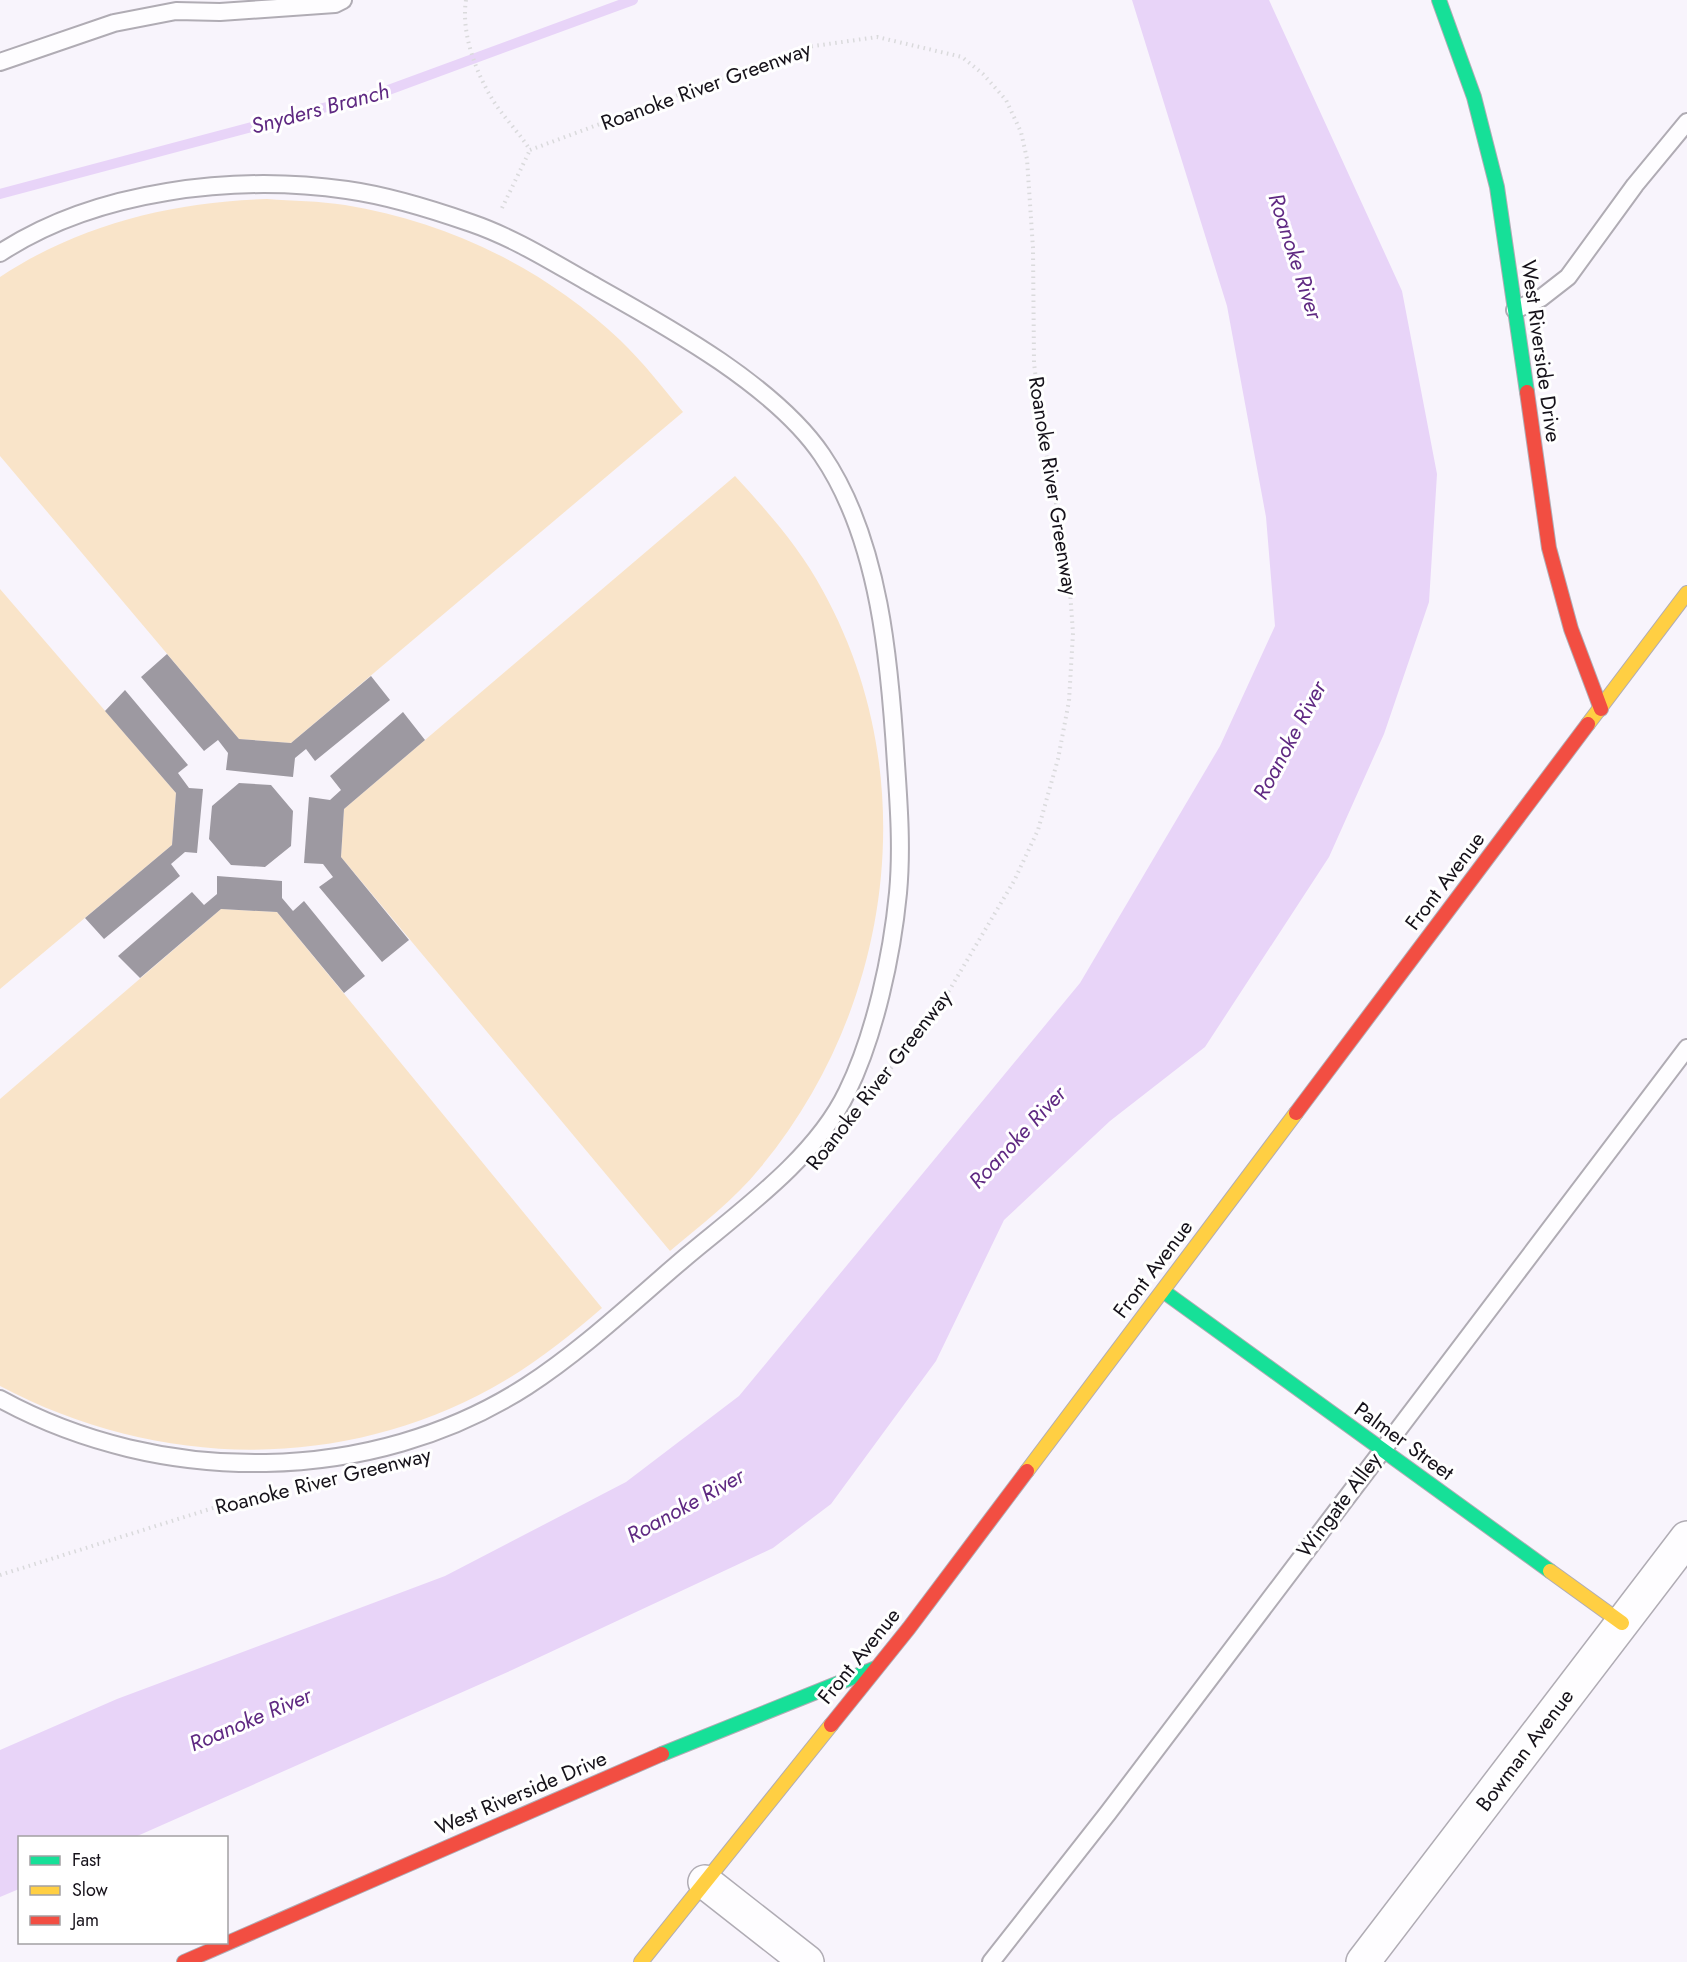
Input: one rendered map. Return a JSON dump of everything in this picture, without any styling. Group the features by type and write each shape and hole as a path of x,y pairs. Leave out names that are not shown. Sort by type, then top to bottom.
{"street":[{"name":"West Riverside Drive","path":"1439,0 1477,108 1497,188 1549,548 1571,629 1600,709"},
{"name":"Front Avenue","path":"640,1962 878,1667 1685,599"},
{"name":"Palmer Street","path":"1163,1291 1622,1623"},
{"name":"Bowman Avenue","path":"1363,1962 1687,1538"},
{"name":"West Riverside Drive","path":"228,1943 670,1751 878,1667"},
{"path":"705,1882 807,1962"},
{"name":"West Riverside Drive","path":"184,1962 225,1944"}],"lane":[{"path":"0,62 114,23 176,11 246,5 335,4 343,0"},
{"path":"1515,310 1541,298 1568,277 1635,185 1687,122"},
{"path":"0,253 43,229 79,214 116,203 195,189 236,186 310,186 353,191 434,210 491,230 646,315 754,386 802,429 824,458 856,526 879,611 887,661 894,737 900,855 898,891 886,972 858,1065 847,1093 833,1117 778,1179 593,1335 531,1383 487,1408 428,1435 324,1459 248,1463 178,1459 138,1452 55,1425 0,1399"},
{"name":"Wingate Alley","path":"991,1962 1108,1814 1380,1450 1687,1048"}],"path":[{"path":"466,0 463,16 470,48 492,99 530,150 491,230"},
{"name":"Roanoke River Greenway","path":"530,150 807,47 878,37 962,57 983,74 1006,100 1021,132 1027,159 1033,248 1034,363 1043,438 1068,564 1073,633 1069,701 1058,759 1038,830 1014,881 937,1011 882,1079"},
{"name":"Roanoke River Greenway","path":"0,1575 269,1490"}],"shaded area":[{"path":"267,199 345,205 383,213 421,223 493,252 527,270 591,314 628,348 683,412 291,743 239,739 0,456 0,277 62,243 128,219 196,205"},
{"path":"735,476 794,545 814,575 855,662 875,737 883,813 880,889 865,964 840,1036 805,1105 750,1180 717,1212 670,1251 341,857 344,809"},
{"path":"0,589 176,793 172,845 0,989"},
{"path":"221,909 277,912 602,1308 549,1351 521,1370 492,1388 433,1416 372,1435 309,1446 246,1450 183,1445 120,1433 59,1413 0,1386 0,1099"}],"water":[{"name":"Roanoke River","path":"1132,0 1269,0 1402,291 1437,474 1429,602 1384,734 1329,857 1205,1047 1110,1121 1004,1220 936,1361 831,1504 773,1548 512,1670 137,1836 18,1836 18,1889 0,1897 0,1750 117,1699 445,1576 626,1482 739,1396 1080,983 1220,746 1275,626 1266,517 1227,306"}],"building":[{"path":"167,654 239,739 291,743 371,676 390,700 315,761 306,749 295,758 293,777 226,770 228,753 218,740 204,751 141,677"},
{"path":"125,690 188,765 178,773 189,788 203,789 197,853 185,852 171,864 180,876 104,939 85,918 172,845 176,793 105,711"},
{"path":"403,712 425,740 344,809 341,857 409,940 382,962 319,887 333,877 323,864 304,863 309,797 330,800 341,790 330,776"},
{"path":"239,783 271,785 293,811 291,846 265,867 231,865 209,839 212,806"},
{"path":"217,876 282,881 282,898 293,911 304,901 365,976 344,993 277,912 221,909 140,978 118,956 192,892 204,905 217,894"}],"waterway":[{"name":"Snyders Branch","path":"0,194 383,92 633,0"}],"traffic: fast":[{"path":"1439,0 1474,97 1497,187 1527,392"},
{"path":"1163,1291 1550,1571"},
{"path":"662,1754 876,1668"}],"traffic: slow":[{"path":"1588,724 1687,593"},
{"path":"1027,1471 1296,1113"},
{"path":"1550,1571 1622,1623"},
{"path":"641,1962 831,1725"}],"traffic: jam":[{"path":"1527,392 1549,548 1571,629 1601,709"},
{"path":"1296,1113 1588,724"},
{"path":"831,1725 909,1628 1027,1471"},
{"path":"228,1943 662,1754"},
{"path":"184,1962 225,1944"}]}
